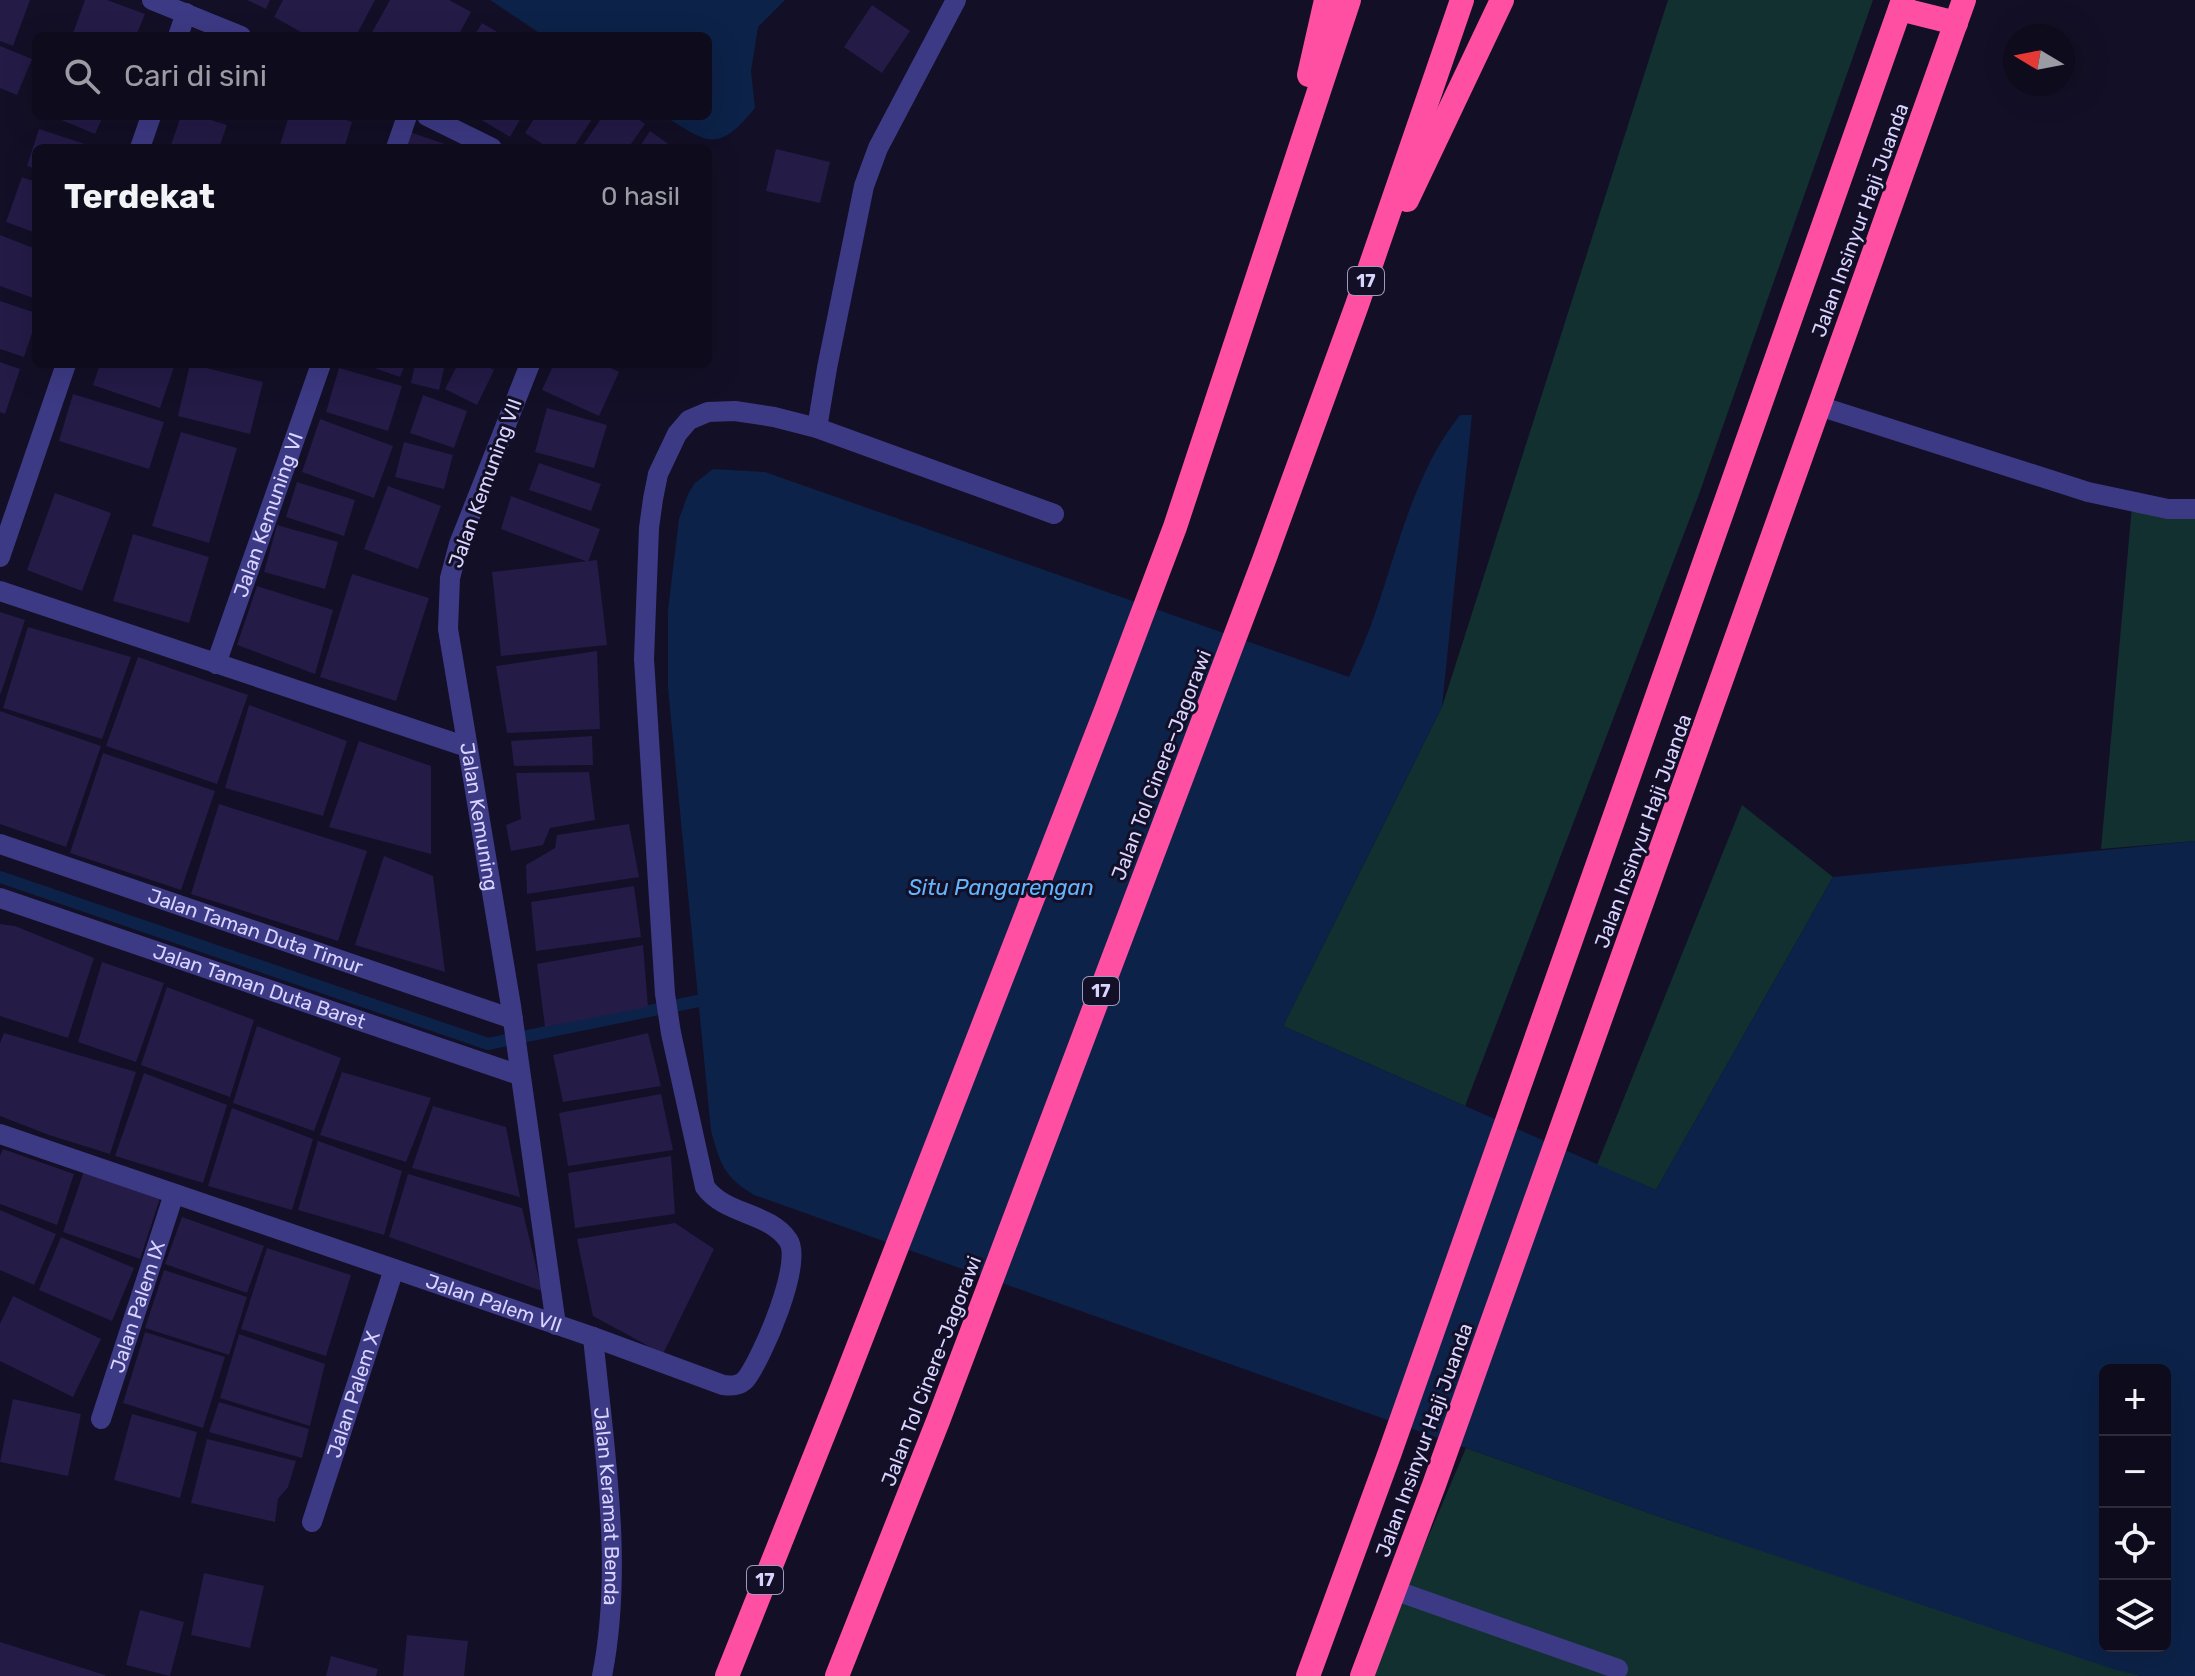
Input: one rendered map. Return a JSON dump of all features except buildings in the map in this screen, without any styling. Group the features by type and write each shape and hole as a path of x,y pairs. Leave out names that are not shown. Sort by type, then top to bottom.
{"highway":[{"path":"1279,206 1326,0"},
{"name":"17","path":"727,1676 840,1393 1175,527 1349,0"},
{"name":"Jalan Tol Cinere–Jagorawi","path":"837,1676 938,1421 1264,560 1357,305 1462,0"},
{"path":"1357,305 1502,0"},
{"name":"Jalan Insinyur Haji Juanda","path":"1362,1676 1434,1485 1964,0"},
{"path":"1902,4 1956,23"},
{"name":"Jalan Insinyur Haji Juanda","path":"1308,1676 1902,4"}],"street":[{"path":"152,0 231,32"},
{"path":"956,0 878,148 864,186 829,353 817,428 1054,514"},
{"path":"179,32 186,13"},
{"path":"141,144 150,120"},
{"path":"397,144 406,120"},
{"path":"435,120 484,144"},
{"path":"0,557 65,368"},
{"name":"Jalan Kemuning VI","path":"216,664 320,368"},
{"name":"Jalan Kemuning VII","path":"467,747 448,629 450,578 459,544 528,368"},
{"path":"1819,406 2088,492 2168,509 2195,509"},
{"name":"Jalan Palem VII","path":"0,1134 593,1337 723,1385 739,1384 747,1378 772,1327 789,1280 791,1242 773,1227 714,1198 704,1182 671,1033 665,994 644,659 649,528 658,474 677,434 689,420 708,412 735,411 817,428"},
{"name":"Jalan Kemuning","path":"0,591 467,747 513,1024 556,1325"},
{"name":"Jalan Taman Duta Timur","path":"0,844 513,1024"},
{"name":"Jalan Taman Duta Baret","path":"0,898 518,1065"},
{"name":"Jalan Palem IX","path":"101,1419 174,1194"},
{"name":"Jalan Palem X","path":"312,1522 394,1269"},
{"name":"Jalan Keramat Benda","path":"593,1337 611,1554 610,1602 602,1676"},
{"path":"1394,1590 1618,1669"}],"green space":[{"path":"1668,0 1873,0 1698,497 1465,1106 1283,1026 1442,707"},
{"path":"2132,506 2195,508 2195,841 2101,849"},
{"path":"1742,805 1833,877 1656,1190 1597,1165"},
{"path":"1466,1448 1663,1518 2141,1676 1369,1676"}],"water":[{"path":"490,0 785,0 758,27 751,71 755,108 722,138 703,138 672,120 712,120 712,32 538,32"},
{"name":"Situ Pangarengan","path":"1460,415 1472,415 1442,707 1283,1026 1656,1190 1833,877 2195,841 2195,1676 2141,1676 2113,1669 1663,1518 754,1195 725,1169 711,1131 668,688 668,610 679,519 695,483 713,469 765,472 1349,677 1372,622 1409,510 1431,460"}],"waterway":[{"path":"0,877 488,1044 698,1001"}]}
